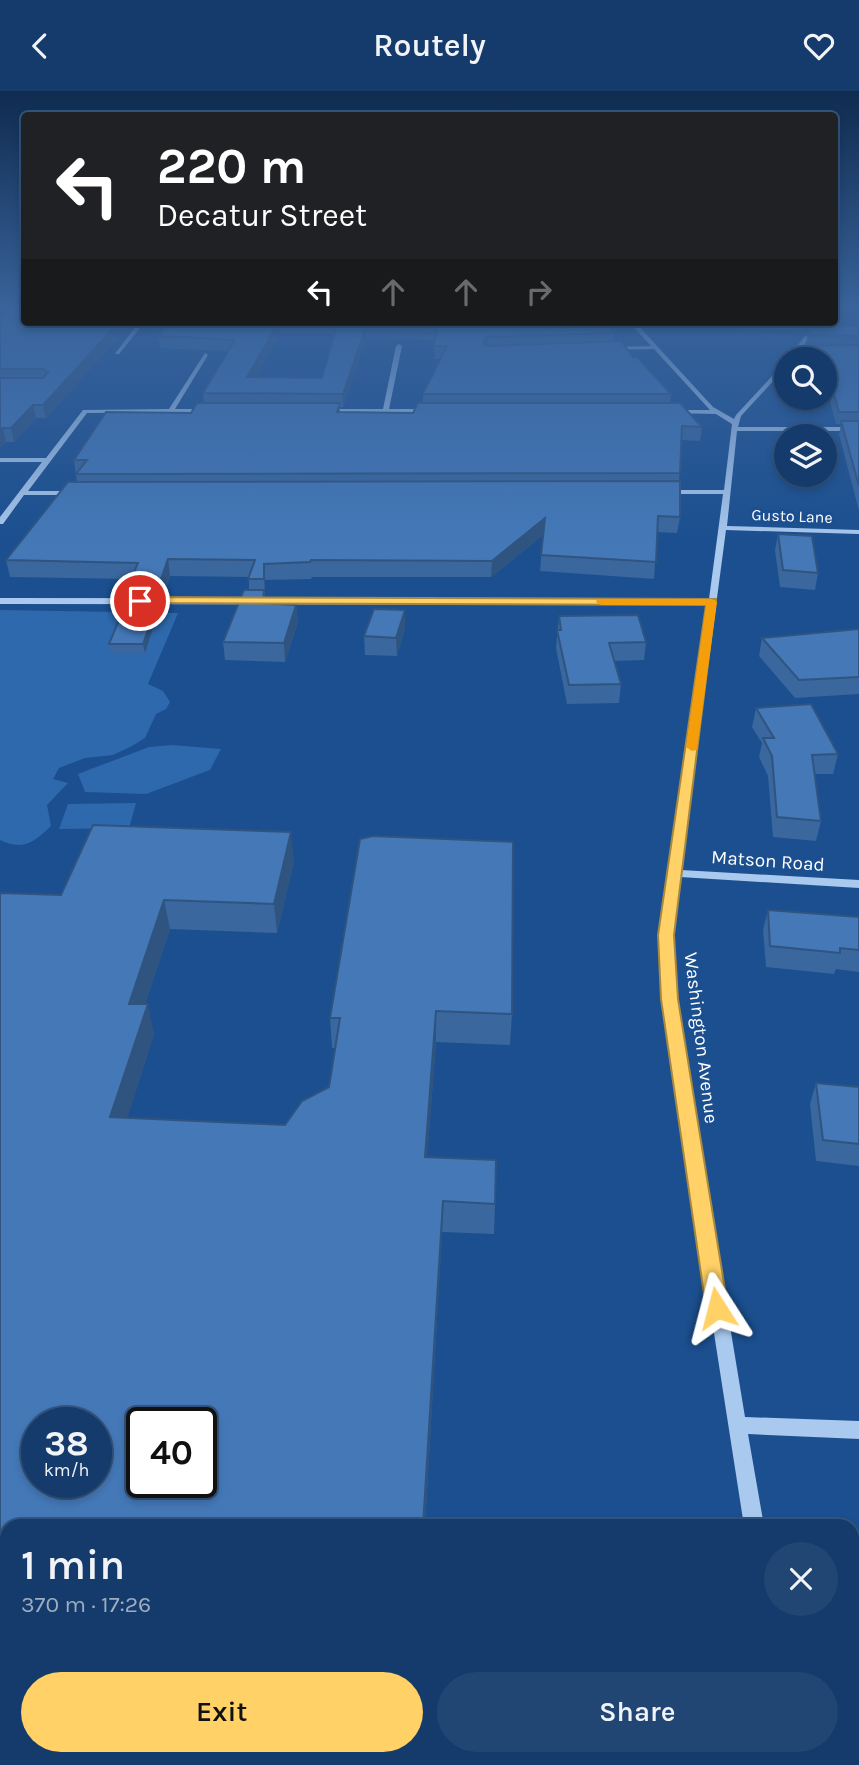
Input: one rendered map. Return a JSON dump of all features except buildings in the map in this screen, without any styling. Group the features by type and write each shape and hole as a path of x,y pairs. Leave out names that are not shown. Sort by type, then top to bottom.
{"street":[{"path":"171,411 185,387"},
{"path":"386,411 391,387"},
{"path":"693,387 734,426 859,429"},
{"name":"Washington Avenue","path":"753,1519 717,1308 670,999 666,935 723,528 734,426 738,416 764,387"},
{"path":"0,522 85,411 212,411"},
{"path":"319,411 440,411"},
{"path":"667,412 717,412"},
{"path":"0,460 47,460"},
{"path":"656,492 725,492"},
{"path":"22,493 78,493"},
{"name":"Gusto Lane","path":"723,528 859,533"},
{"path":"0,601 712,602"},
{"name":"Matson Road","path":"675,873 859,884"},
{"path":"739,1425 859,1430"}],"shaded area":[{"path":"0,610 178,613 148,684 163,691 170,702 166,709 156,714 145,738 132,746 113,755 85,758 59,768 53,779 68,783 47,805 51,826 33,841 21,845 0,840"},
{"path":"172,745 221,749 210,770 146,794 85,792 78,774 149,747"},
{"path":"136,803 129,828 59,829 68,804"}],"slow traffic":[{"path":"601,602 712,602 692,747"}],"route":[{"path":"140,601 712,602 666,935 670,999 717,1308"}]}
